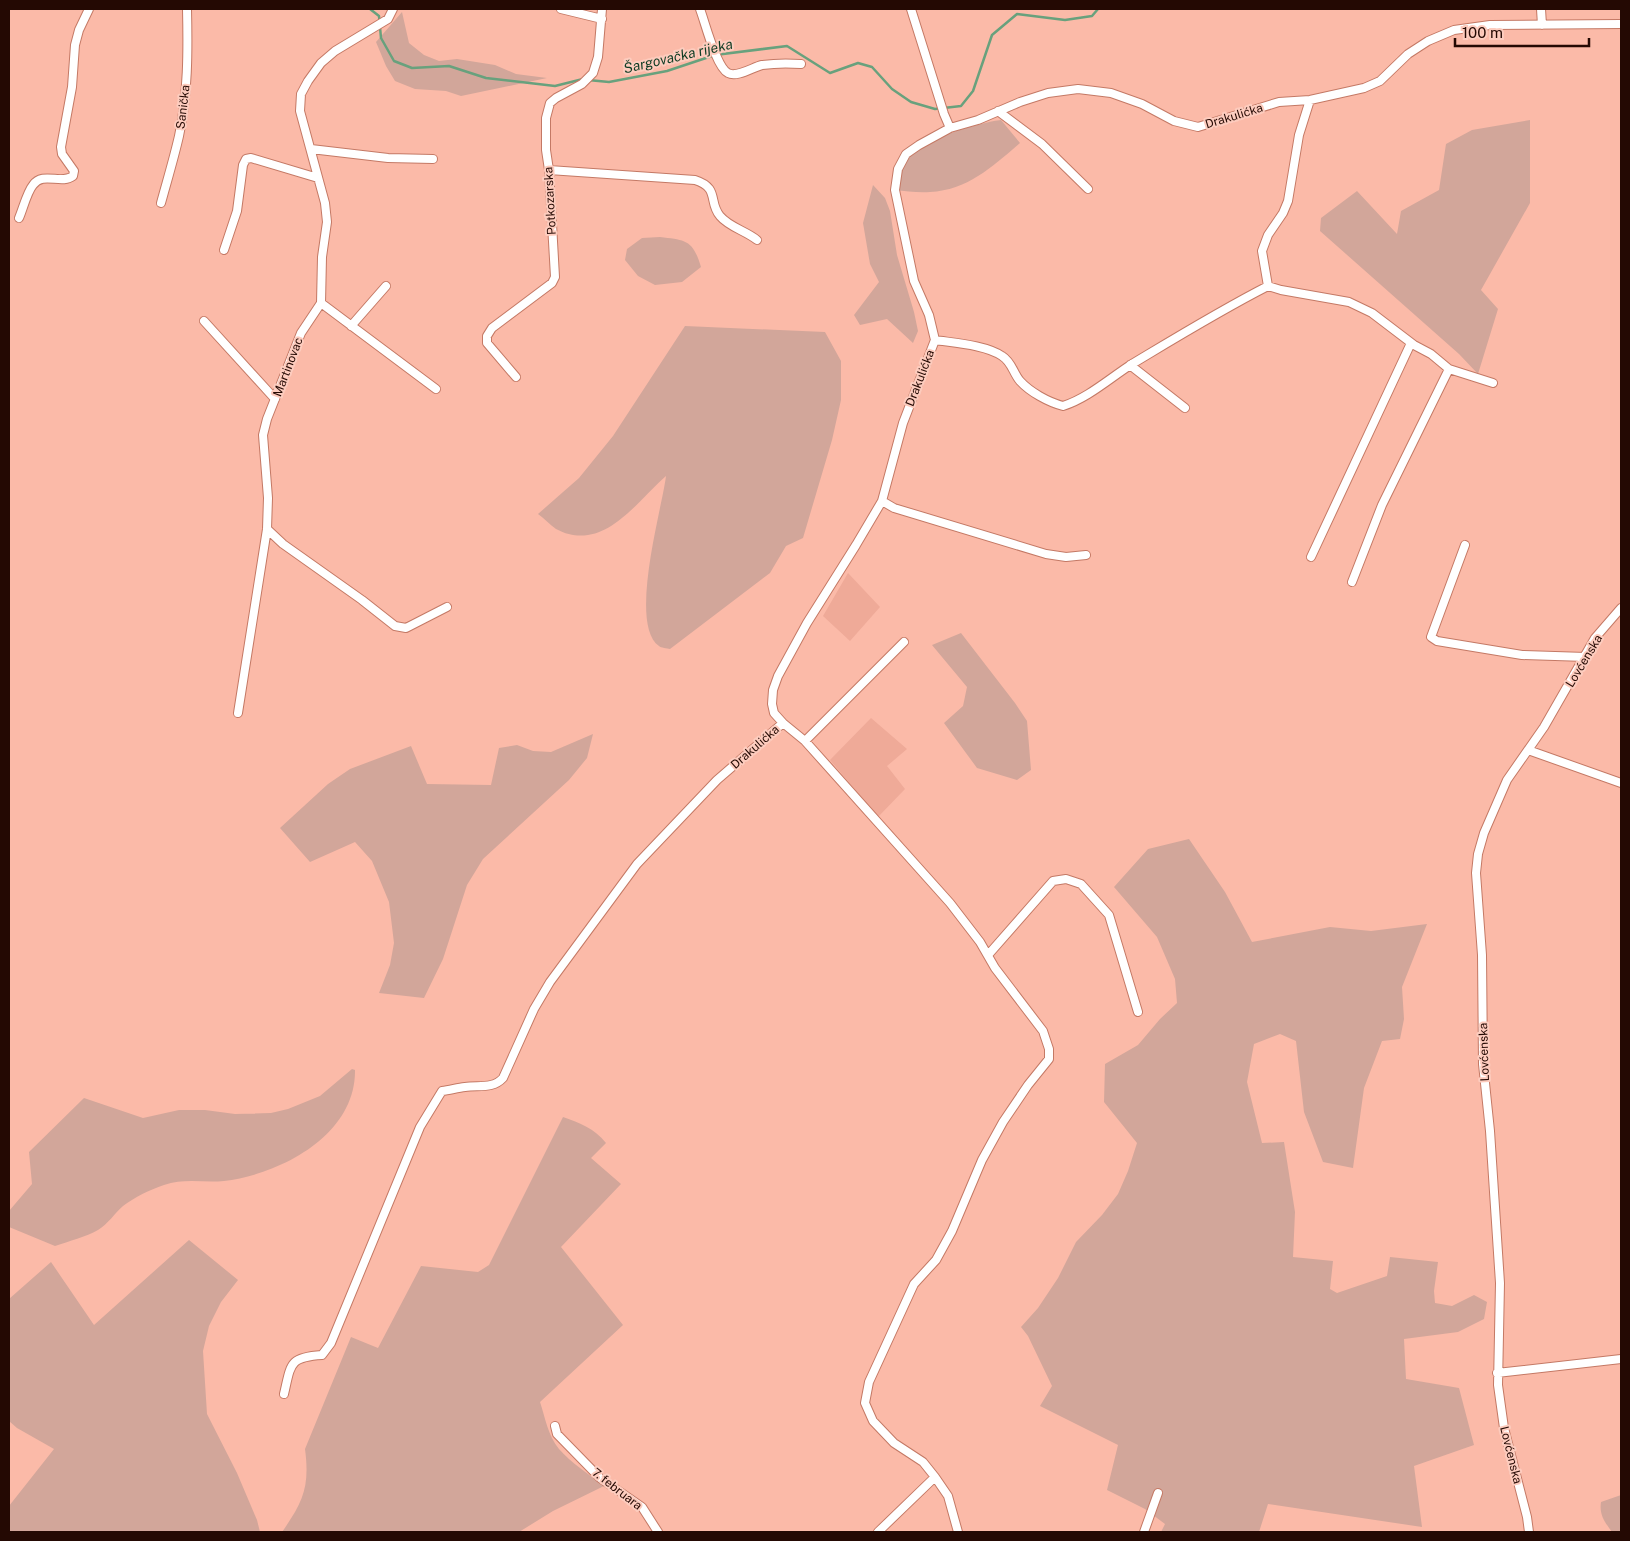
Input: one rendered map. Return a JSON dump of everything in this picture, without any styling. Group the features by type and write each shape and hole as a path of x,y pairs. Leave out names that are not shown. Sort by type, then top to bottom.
{"street":[{"path":"19,218 32,185 38,180 46,178 64,181 73,176 74,171 62,154 62,142 72,87 75,45 79,30 89,9"},
{"name":"Sanička","path":"161,203 179,135 186,91 187,9"},
{"path":"393,9 388,19 336,51 321,63 301,94 300,111 325,203 327,222 322,257 321,303 436,389"},
{"path":"560,9 602,19"},
{"name":"Potkozarska","path":"516,377 487,343 488,336 492,328 552,284 555,277 549,170 546,150 546,118 550,103 582,84 593,73 598,57 602,9"},
{"path":"700,9 720,63 728,73 733,74 780,63 802,64"},
{"path":"911,9 950,128"},
{"path":"1541,9 1542,25"},
{"name":"Drakulićka","path":"284,1394 291,1366 300,1358 322,1355 332,1343 420,1127 442,1091 489,1086 498,1083 503,1078 534,1009 550,982 637,864 717,780 783,723 774,713 772,704 773,690 778,676 806,623 856,546 882,501 903,424 935,340 929,315 914,281 895,190 898,169 906,154 950,128 978,120 1020,102 1048,93 1078,89 1111,93 1142,104 1174,121 1198,127 1279,102 1310,100 1364,88 1380,80 1408,54 1428,41 1454,30 1490,25 1621,24"},
{"path":"1268,286 1262,251 1268,235 1283,213 1288,201 1299,135 1310,100"},
{"path":"998,111 1042,144 1088,189"},
{"path":"311,149 388,158 432,160"},
{"path":"224,250 237,211 243,165 246,159 251,158 318,178"},
{"path":"549,170 695,180 704,183 710,190 718,214 724,221 748,233 757,240"},
{"path":"352,326 386,286"},
{"path":"935,340 985,349 999,354 1010,362 1020,381 1037,394 1063,406 1076,400 1130,365 1232,305 1268,286 1349,302 1372,313 1411,343 1431,354 1449,369 1493,383"},
{"name":"Martinovac","path":"238,713 267,529 268,498 263,435 267,419 301,333 321,303"},
{"path":"204,321 275,399"},
{"path":"1311,557 1411,343"},
{"path":"1130,365 1185,408"},
{"path":"1352,582 1382,506 1449,369"},
{"path":"882,501 894,508 1046,554 1066,557 1086,556"},
{"path":"267,529 283,544 395,626 406,628 447,607"},
{"path":"1465,545 1431,637 1437,641 1522,655 1586,656"},
{"name":"Lovćenska","path":"1529,1532 1528,1517 1504,1428 1497,1373 1500,1283 1490,1131 1483,1064 1482,955 1476,873 1478,854 1484,833 1507,780 1544,728 1595,638 1621,608"},
{"path":"805,742 904,642"},
{"path":"783,723 805,742 950,903 988,955 995,968 1043,1031 1048,1049 1049,1058 1003,1122 982,1160 948,1238 936,1260 914,1284 869,1382 865,1403 873,1421 894,1443 923,1462 935,1477 948,1496 958,1532"},
{"path":"1528,750 1621,783"},
{"path":"988,955 1053,881 1066,879 1081,884 1109,915 1138,1012"},
{"path":"1497,1373 1621,1359"},
{"name":"7. februara","path":"555,1426 557,1434 600,1478 642,1507 658,1532"},
{"path":"878,1532 935,1477"},
{"path":"1144,1532 1158,1493"}],"shaded area":[{"path":"402,12 409,43 424,55 439,61 457,59 495,65 516,74 547,78 461,96 446,91 415,89 395,81 386,66 376,42"},
{"path":"1001,120 1020,143 990,168 968,182 944,190 921,192 895,190 905,157 913,149 951,133"},
{"path":"1530,120 1530,203 1481,290 1498,309 1478,374 1459,354 1320,231 1321,218 1357,191 1397,234 1401,211 1439,190 1446,144 1472,130"},
{"path":"873,185 885,198 890,211 897,255 918,331 913,343 887,319 860,325 854,315 879,282 870,264 863,223"},
{"path":"660,237 676,239 687,243 695,251 701,267 682,282 655,285 638,276 625,260 627,249 642,238"},
{"path":"685,326 825,332 841,361 841,400 832,440 803,538 786,546 770,573 670,649 659,646 650,634 646,615 649,565 666,476 617,522 604,530 589,535 573,535 556,529 538,514 579,478 613,436"},
{"path":"848,573 880,607 850,641 823,616"},
{"path":"961,633 1027,721 1031,770 1017,780 977,768 944,723 963,706 967,687 932,645"},
{"path":"871,718 907,749 887,766 905,789 878,817 830,760"},
{"path":"593,734 587,758 569,780 483,859 467,885 443,959 424,998 379,993 390,965 394,943 389,902 372,861 355,842 310,862 280,828 328,784 350,769 411,746 427,784 491,785 499,748 517,745 533,751 551,752"},
{"path":"1189,839 1225,892 1252,942 1330,927 1371,931 1427,924 1402,987 1404,1019 1400,1039 1382,1041 1364,1088 1353,1168 1323,1162 1304,1112 1296,1041 1280,1034 1254,1044 1247,1082 1262,1143 1284,1142 1295,1212 1293,1257 1333,1261 1330,1289 1337,1293 1387,1276 1390,1257 1438,1262 1434,1291 1435,1303 1452,1306 1474,1295 1487,1302 1484,1319 1458,1332 1404,1339 1406,1379 1459,1388 1474,1445 1414,1466 1422,1527 1268,1504 1259,1532 1161,1532 1165,1524 1145,1509 1107,1490 1118,1445 1040,1406 1052,1386 1028,1336 1021,1327 1038,1308 1058,1278 1076,1242 1102,1215 1118,1194 1137,1143 1104,1102 1105,1064 1138,1045 1160,1019 1177,1003 1175,979 1157,937 1114,887 1148,849"},
{"path":"352,1069 355,1070 352,1093 343,1114 329,1132 291,1160 269,1170 246,1177 224,1181 186,1181 158,1187 128,1203 98,1230 55,1246 9,1227 9,1211 32,1184 29,1152 84,1098 143,1118 179,1110 205,1110 235,1114 271,1113 288,1109 320,1096"},
{"path":"563,1117 592,1130 606,1143 591,1158 621,1184 561,1247 623,1325 540,1402 549,1432 555,1444 575,1464 604,1486 553,1511 519,1532 282,1532 300,1503 306,1474 305,1449 351,1337 378,1348 421,1266 478,1272 489,1265"},
{"path":"189,1240 238,1280 221,1302 209,1326 203,1351 207,1414 237,1473 257,1520 260,1532 9,1532 9,1506 54,1449 17,1428 9,1421 9,1299 51,1262 94,1325"},
{"path":"1621,1495 1621,1532 1612,1532 1602,1515 1601,1502"}],"waterway":[{"name":"Šargovačka rijeka","path":"370,9 379,16 381,38 394,61 412,68 449,66 486,78 555,86 583,79"},
{"name":"Šargovačka rijeka","path":"588,80 609,82 667,71 715,55 787,46 830,73 858,63 872,67 892,89 911,102 935,109 961,106 973,91 992,35 1017,14 1065,20 1092,16 1098,9"}]}
